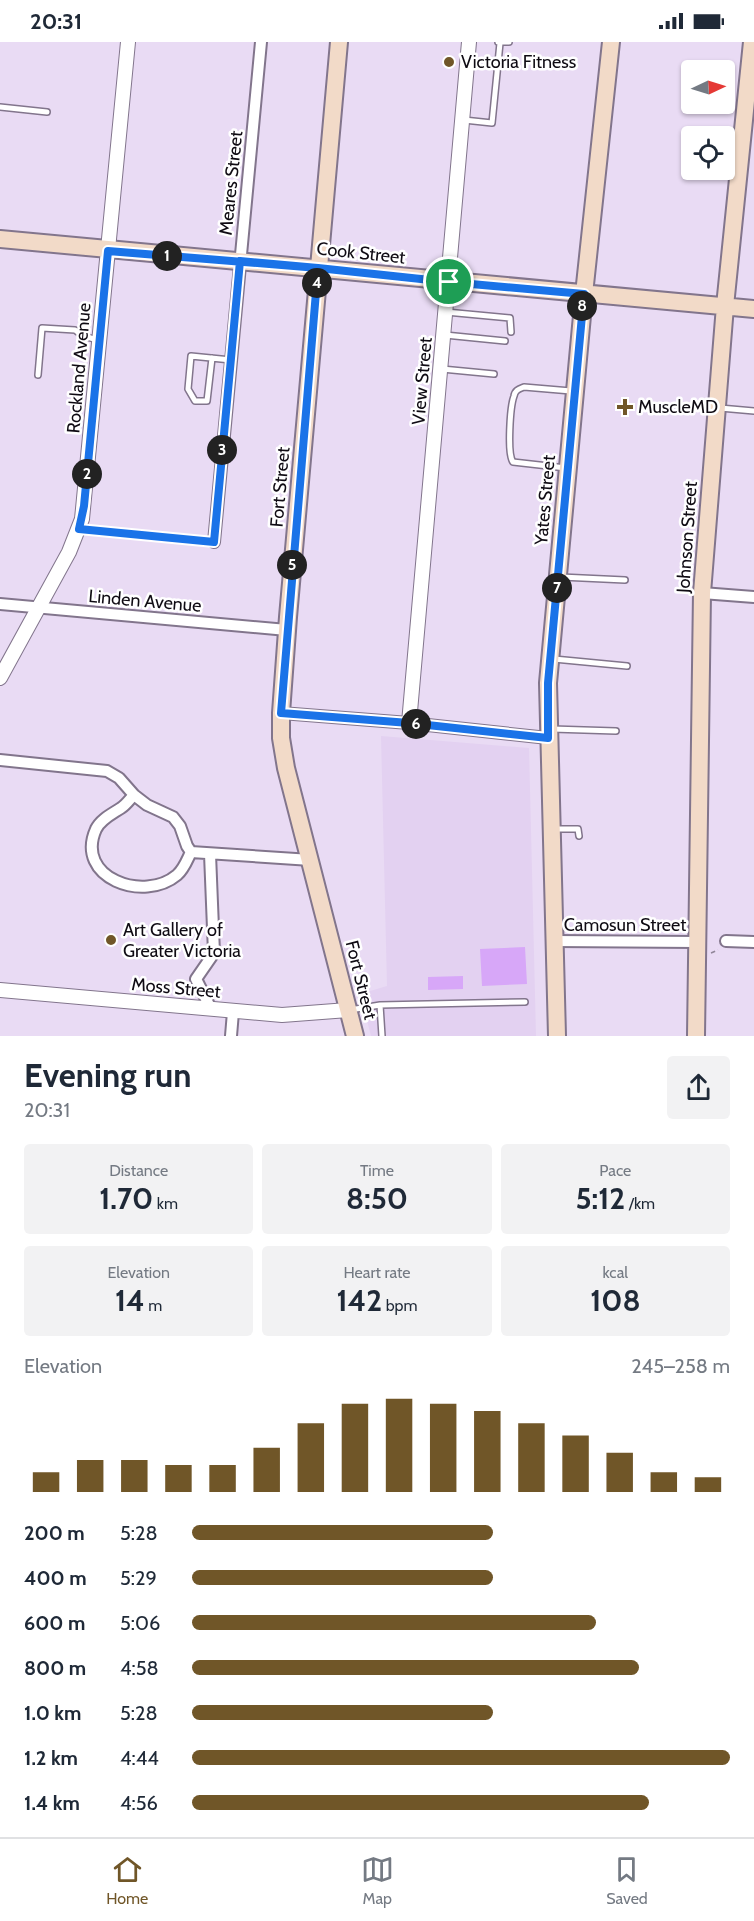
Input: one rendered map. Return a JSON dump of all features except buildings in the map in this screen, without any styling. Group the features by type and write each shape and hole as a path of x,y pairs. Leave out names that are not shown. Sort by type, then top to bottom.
{"main road":[{"name":"Fort Street","path":"339,42 287,630 281,738 286,768 355,1036"},
{"name":"Yates Street","path":"556,1036 548,734 550,659 584,294 611,42"},
{"name":"Johnson Street","path":"696,1036 702,593 725,306 752,42"},
{"name":"Cook Street","path":"0,240 754,309"}],"street":[{"name":"Rockland Avenue","path":"0,678 69,552 79,529 84,506 128,42"},
{"name":"Meares Street","path":"214,542 261,42"},
{"name":"View Street","path":"409,723 469,42"},
{"path":"702,593 754,597"},
{"name":"Linden Avenue","path":"0,604 287,630"},
{"path":"281,713 548,734"},
{"path":"0,760 107,771 119,778 134,795 147,805 173,817 180,826 191,852"},
{"path":"134,795 96,829 93,847 100,869 107,877 126,885 154,887 167,883 179,874 191,852"},
{"path":"191,852 311,860"},
{"path":"210,854 214,953 196,979 211,1009"},
{"name":"Camosun Street","path":"554,941 697,942"},
{"path":"726,941 754,942"},
{"name":"Moss Street","path":"0,990 282,1015 348,1010"},
{"path":"231,1036 233,1012"}],"lane":[{"path":"462,120 492,123 499,42 509,42"},
{"path":"0,107 46,112"},
{"path":"446,312 510,318 511,332"},
{"path":"38,375 42,328 75,330 83,336 100,340"},
{"path":"444,335 505,340"},
{"path":"212,358 207,401 195,400 188,389 191,356 212,358 231,360"},
{"path":"441,369 494,374"},
{"path":"568,468 511,460 513,396 524,387 575,391"},
{"path":"717,407 754,411"},
{"path":"79,529 214,542"},
{"path":"558,576 625,580"},
{"path":"550,659 627,666"},
{"path":"548,734 616,731"},
{"path":"551,829 578,829 579,836"},
{"path":"348,1010 380,1005 525,1002"},
{"path":"380,1005 382,1036"}],"shaded area":[{"path":"381,736 529,748 536,1036 371,1036 360,994 387,986"},
{"path":"525,947 527,984 482,986 480,949"},
{"path":"463,976 463,989 428,990 428,977"}],"place":[{"name":"Victoria Fitness","path":"449,62"},
{"name":"MuscleMD","path":"625,407"},
{"name":"Art Gallery of Greater Victoria","path":"111,940"}],"route":[{"path":"449,282 318,268 302,267 240,261 108,251 84,506 79,529 214,542 240,261 318,268 281,713 409,723 548,738 548,683 584,294 449,282"}]}
